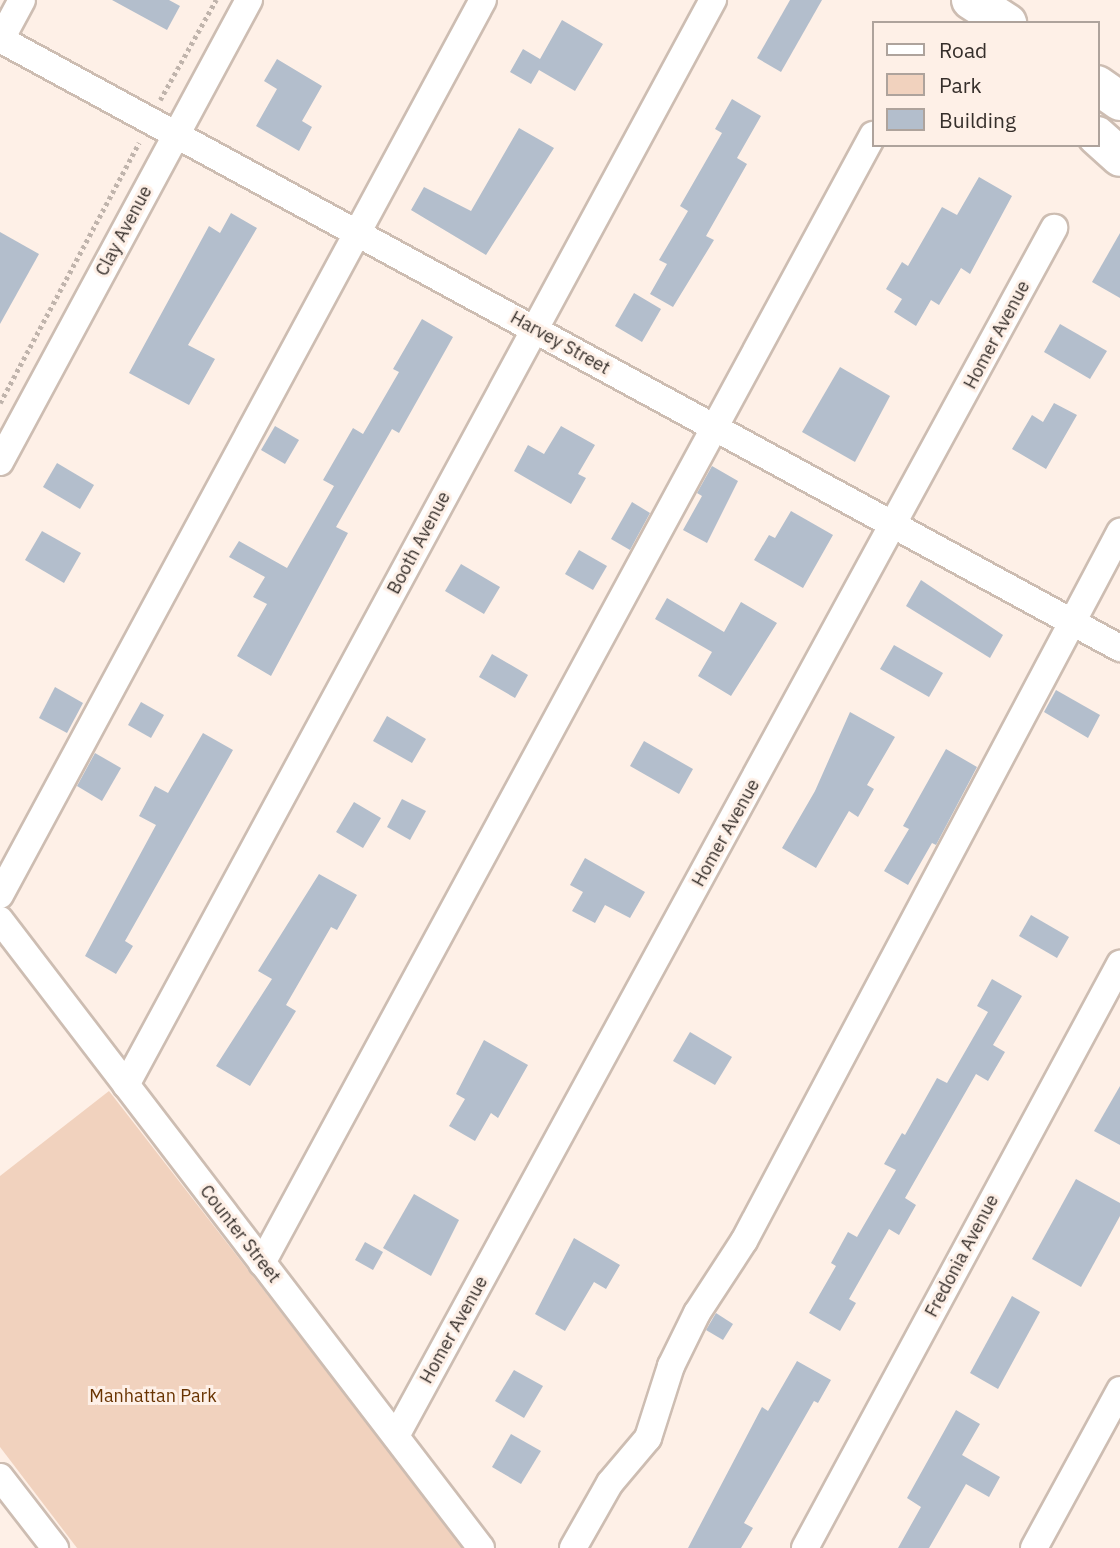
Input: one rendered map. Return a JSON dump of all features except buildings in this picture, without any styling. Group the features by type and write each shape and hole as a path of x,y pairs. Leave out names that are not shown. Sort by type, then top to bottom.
{"highway":[{"path":"945,0 968,21"},
{"path":"971,0 1004,21"},
{"path":"1099,86 1120,101"},
{"path":"1099,138 1120,157"}],"street":[{"path":"0,39 22,0"},
{"name":"Clay Avenue","path":"0,462 249,0"},
{"path":"0,895 195,540 356,232 483,0"},
{"name":"Booth Avenue","path":"126,1085 713,0"},
{"name":"Harvey Street","path":"0,39 1120,648"},
{"path":"262,1263 872,137"},
{"name":"Homer Avenue","path":"396,1436 895,526 1054,228"},
{"path":"573,1548 610,1483 648,1438 671,1366 692,1321 757,1217 1120,533"},
{"name":"Counter Street","path":"0,920 481,1548"},
{"name":"Fredonia Avenue","path":"805,1548 1120,964"},
{"path":"1034,1548 1120,1390"},
{"path":"0,1477 55,1548"}],"path":[{"path":"160,101 216,0"},
{"path":"0,403 139,143"}],"green space":[{"name":"Manhattan Park","path":"109,1091 464,1548 77,1548 0,1447 0,1176"}]}
